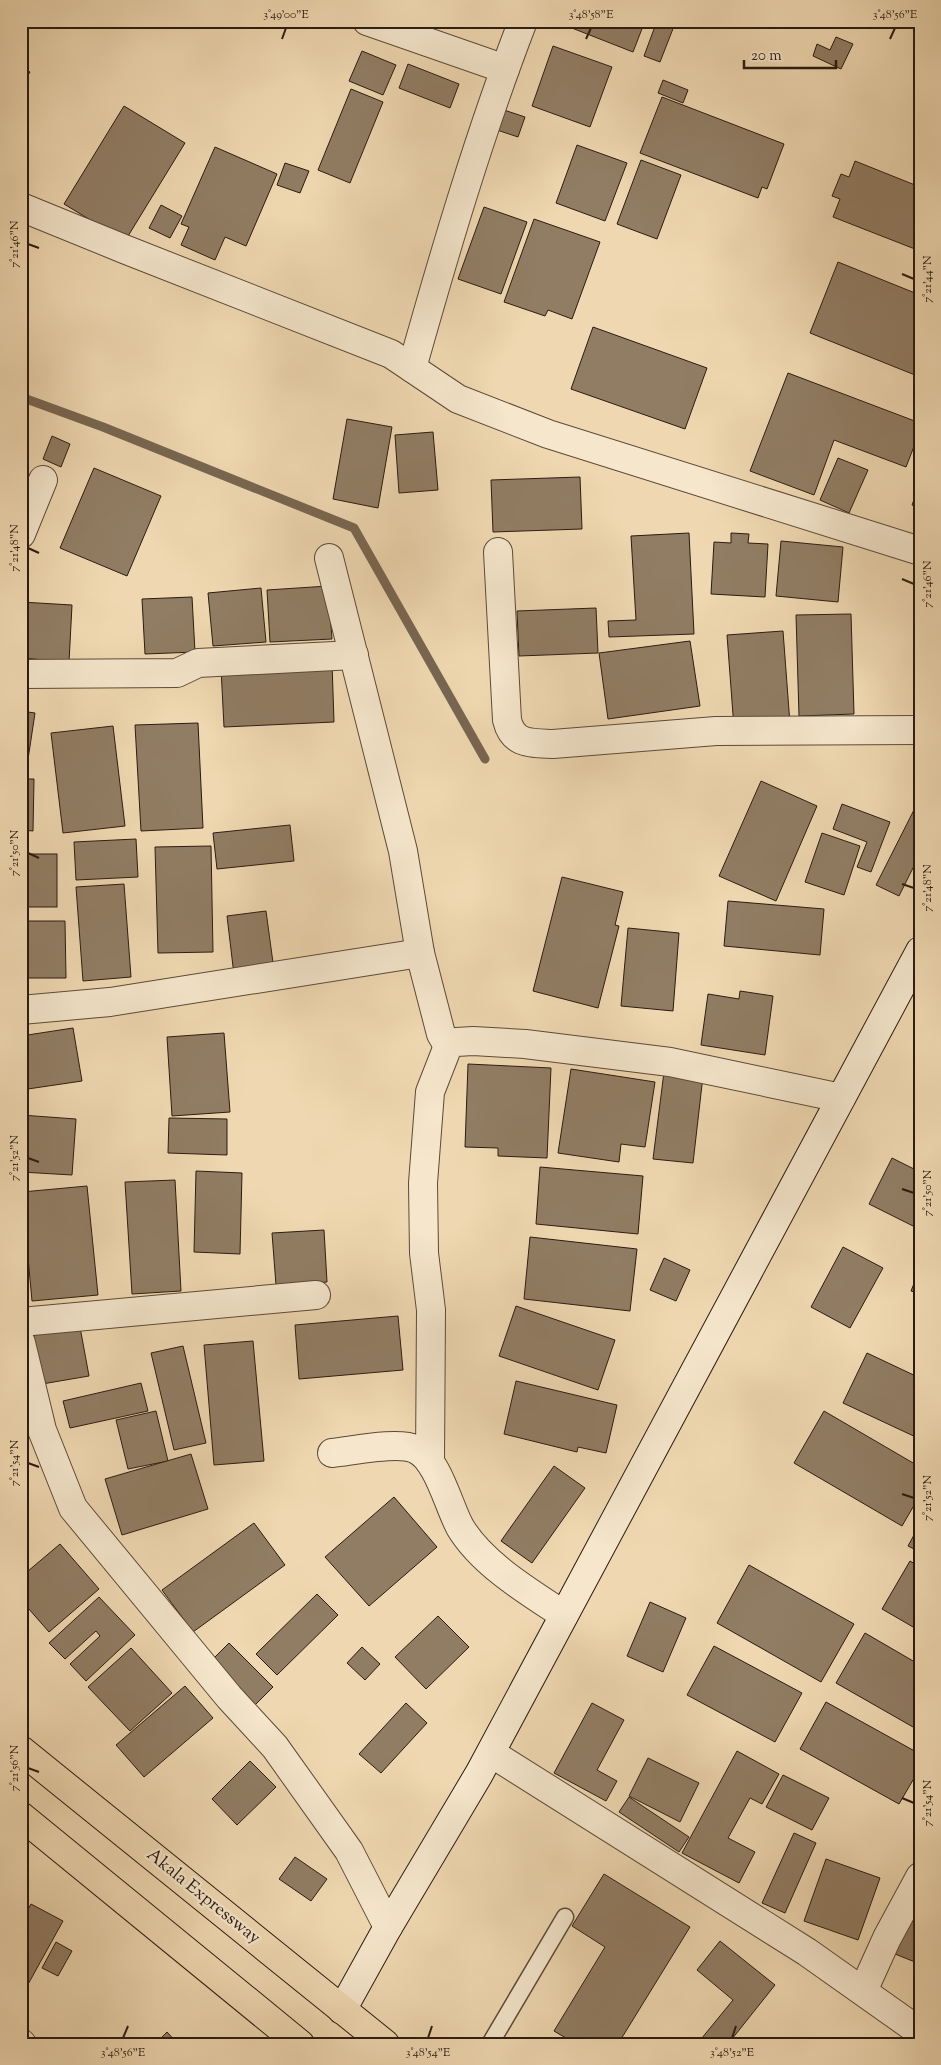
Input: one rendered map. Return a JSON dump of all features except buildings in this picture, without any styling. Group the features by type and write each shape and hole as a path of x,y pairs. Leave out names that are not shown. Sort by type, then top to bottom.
{"main road":[{"name":"Akala Expressway","path":"21,1750 385,2044"},
{"path":"21,1816 300,2044"}],"street":[{"path":"367,21 504,69"},
{"path":"412,368 494,95 523,21"},
{"path":"21,207 391,354 458,399 548,434 920,551"},
{"path":"21,534 44,480"},
{"path":"498,552 507,720 510,731 518,738 530,743 553,744 716,731 920,730"},
{"path":"329,558 402,851 420,953 441,1034 448,1046"},
{"path":"21,674 177,673 198,663 354,655"},
{"path":"342,2010 388,1927 491,1753 920,951"},
{"path":"21,1010 110,1002 420,953"},
{"path":"430,1462 431,1310 424,1253 423,1183 430,1092 448,1046 456,1042 473,1041 525,1044 670,1062 841,1098"},
{"path":"21,1322 316,1295"},
{"path":"21,1343 42,1430 73,1508 229,1698 280,1754 350,1851 388,1927"},
{"path":"332,1453 405,1445 418,1450 435,1468 460,1526 474,1546 522,1588 564,1615"},
{"path":"491,1753 807,1952 920,2032"},
{"path":"863,1991 887,1938 920,1877"}],"lane":[{"path":"490,2044 565,1917"}],"waterway":[{"path":"21,397 103,427 354,528 485,759"}]}
